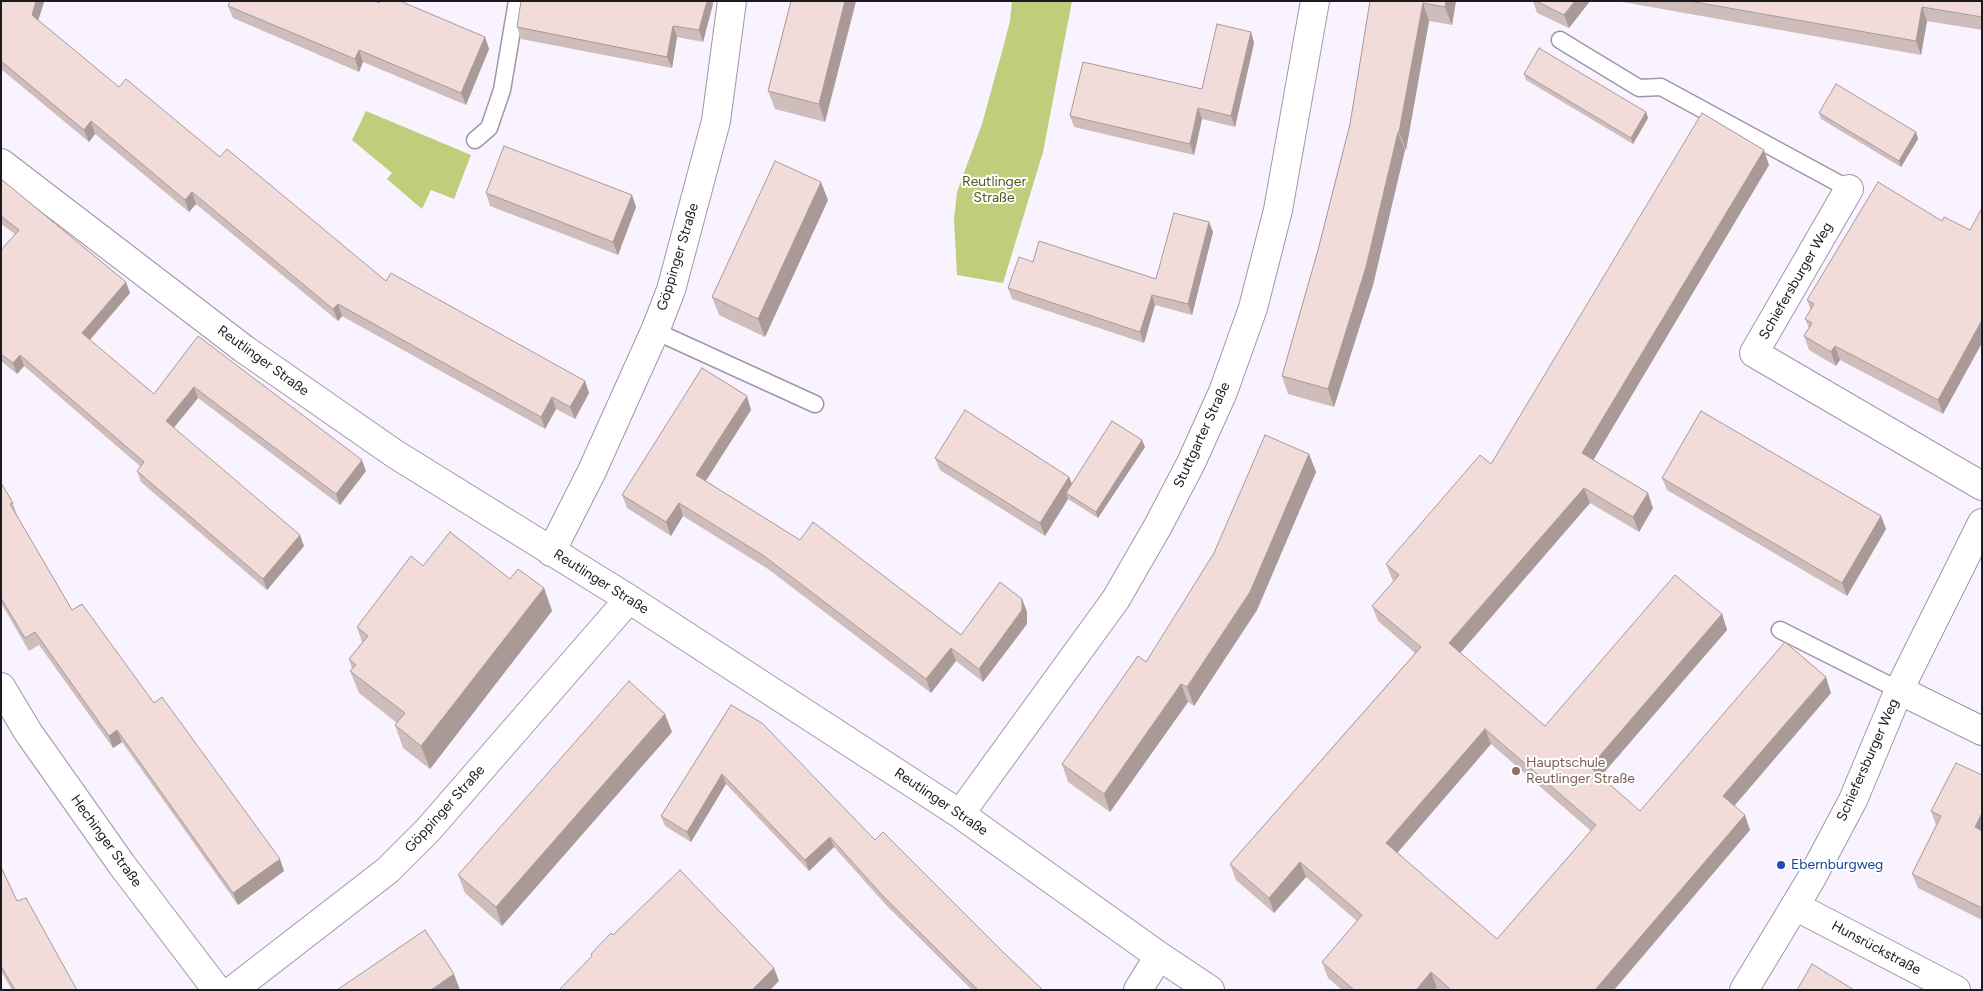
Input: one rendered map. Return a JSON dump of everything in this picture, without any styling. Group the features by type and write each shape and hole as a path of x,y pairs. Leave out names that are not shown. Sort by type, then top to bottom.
{"street":[{"name":"Göppinger Straße","path":"551,552 592,471 655,331 671,290 716,121 732,1"},
{"name":"Stuttgarter Straße","path":"960,814 1116,599 1183,479 1223,392 1253,308 1278,210 1314,1"},
{"name":"Reutlinger Straße","path":"1,163 244,349 395,454 629,599 960,814 1159,956 1210,990"},
{"name":"Schiefersburger Weg","path":"1849,189 1754,353 1982,486"},
{"name":"Schiefersburger Weg","path":"1744,990 1795,906 1853,800 1899,690 1982,523"},
{"name":"Göppinger Straße","path":"233,990 394,863 428,830 629,599"},
{"name":"Hechinger Straße","path":"1,688 28,732 116,857 217,990"},
{"path":"1899,690 1982,730"},
{"name":"Hunsrückstraße","path":"1795,906 1956,990"},
{"path":"1138,990 1159,956"}],"lane":[{"path":"475,140 489,128 502,90 517,1"},
{"path":"1560,40 1639,88 1661,87 1849,189"},
{"path":"655,331 815,404"},
{"path":"1780,630 1899,690"}],"green space":[{"name":"Reutlinger Straße","path":"1012,1 1072,1 1043,152 1003,283 957,275 954,220 957,192 982,124 1010,21"},
{"path":"366,111 471,155 454,199 431,190 422,209 387,179 392,173 352,140"}],"building":[{"path":"1,1 36,1 32,15 119,87 126,79 220,157 227,149 386,281 391,273 585,381 570,407 552,397 541,417 338,304 333,309 192,192 185,200 91,121 84,130 1,61"},
{"path":"230,1 375,1 379,3 380,1 400,1 485,37 461,93 359,50 355,59 228,6"},
{"path":"521,1 707,1 699,30 673,26 667,57 517,27"},
{"path":"791,1 845,1 819,104 768,91"},
{"path":"1370,1 1446,1 1445,7 1423,3 1399,132 1366,267 1328,389 1282,376 1318,250 1350,124"},
{"path":"1536,1 1575,1 1564,15"},
{"path":"1689,1 1982,1 1982,17 1922,7 1916,41"},
{"path":"1217,24 1251,32 1231,116 1198,108 1190,144 1070,116 1083,62 1202,89"},
{"path":"1539,48 1646,112 1631,138 1524,74"},
{"path":"1836,84 1916,132 1899,161 1819,113"},
{"path":"1702,113 1764,150 1582,453 1648,493 1633,517 1584,488 1449,643 1545,726 1675,575 1722,614 1590,767 1640,811 1785,642 1826,677 1723,796 1745,815 1595,990 1451,990 1431,972 1416,990 1354,990 1322,962 1362,915 1300,862 1269,898 1230,864 1421,647 1372,606 1399,575 1386,564 1480,455 1491,464","holes":["1485,729 1596,825 1497,939 1386,843"]},
{"path":"504,146 632,195 613,242 486,193"},
{"path":"775,161 821,182 758,319 712,297"},
{"path":"1,179 126,282 82,333 154,394 198,336 362,460 336,494 194,387 166,421 300,535 263,579 137,471 144,462 20,355 13,363 1,354 1,250 19,230 1,216"},
{"path":"1878,182 1942,221 1944,217 1970,230 1982,208 1982,320 1938,400 1835,346 1831,352 1804,336 1812,323 1805,319 1814,304 1807,300"},
{"path":"1174,213 1209,222 1188,304 1152,295 1140,332 1008,288 1019,257 1033,262 1039,241 1156,279"},
{"path":"702,368 747,396 696,475 800,540 813,522 961,635 1000,582 1022,599 1022,610 979,669 951,648 926,679 764,556 679,503 666,522 622,495"},
{"path":"965,410 1069,477 1040,523 935,458"},
{"path":"1701,411 1881,516 1842,583 1662,478"},
{"path":"1112,421 1142,440 1096,512 1066,493"},
{"path":"1265,435 1309,454 1250,592 1187,687 1181,684 1104,794 1062,764 1138,656 1146,662 1214,553"},
{"path":"1,483 13,503 10,504 72,610 82,604 154,703 162,697 280,859 233,893 117,730 109,736 35,632 25,638 1,598"},
{"path":"450,532 510,579 518,569 544,588 421,746 395,725 405,713 350,671 356,665 349,659 368,636 357,627 411,556 423,566"},
{"path":"629,681 665,714 496,907 458,875"},
{"path":"731,705 762,723 875,840 883,832 1043,990 978,990 882,895 830,837 805,860 722,774 687,832 661,816"},
{"path":"1956,763 1982,775 1982,813 1975,827 1982,831 1982,908 1912,874 1941,816 1931,811"},
{"path":"1,867 17,901 26,898 77,990 15,990 1,966"},
{"path":"680,870 774,968 752,990 559,990 611,933 613,935"},
{"path":"425,930 454,974 431,990 337,990"},
{"path":"1812,964 1854,990 1797,990"}],"place":[{"name":"Hauptschule Reutlinger Straße","path":"1516,771"},
{"name":"Ebernburgweg","path":"1781,865"}]}
